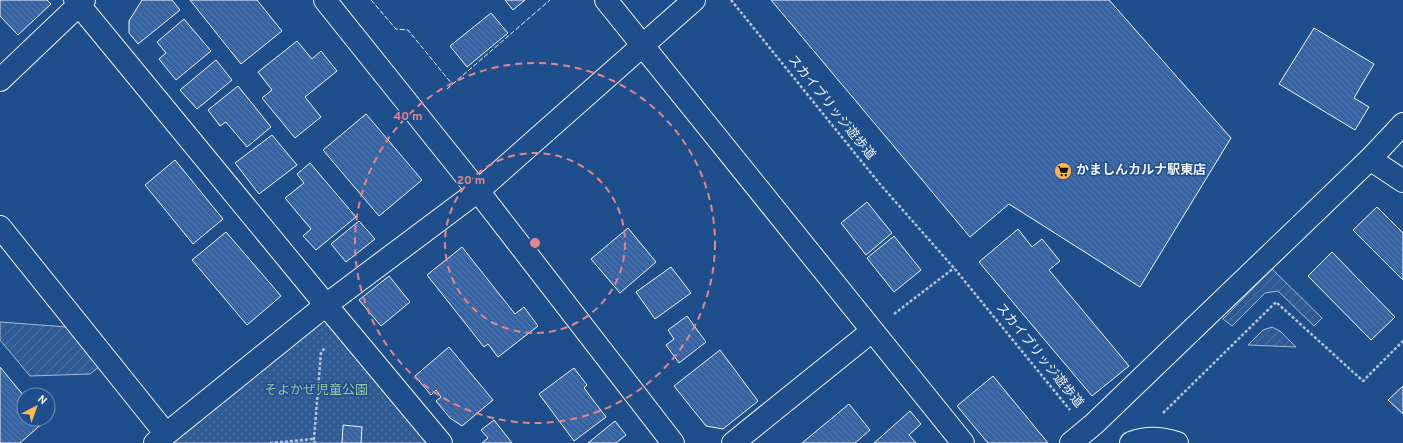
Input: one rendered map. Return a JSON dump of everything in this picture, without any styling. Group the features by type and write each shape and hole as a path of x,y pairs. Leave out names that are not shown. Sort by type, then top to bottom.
{"street":[{"path":"325,0 478,191 673,443"},
{"path":"606,0 643,44 963,443"},
{"path":"0,227 160,439 326,305 478,191 694,0"},
{"path":"0,80 79,1 346,330 441,443"},
{"path":"1072,443 1094,424 1370,159 1403,124"},
{"path":"1370,159 1403,181"},
{"path":"733,443 872,331"},
{"path":"1131,443 1140,440 1164,439 1177,443"}],"path":[{"name":"スカイブリッジ遊歩道","path":"732,0 879,183 954,268 1080,423 1094,424"},
{"path":"872,331 954,268"},
{"path":"1161,415 1276,302 1363,381 1403,341"},
{"path":"316,443 313,441 321,352 346,330"},
{"path":"270,443 314,439"}],"green space":[{"path":"1272,269 1322,318 1314,326 1278,291 1265,293 1232,326 1223,319"},
{"name":"そよかぜ児童公園","path":"323,317 428,443 168,443"},
{"path":"0,322 67,327 100,366 90,374 30,376 0,340"},
{"path":"1272,327 1280,331 1296,347 1248,345 1263,330"}],"building":[{"path":"0,0 47,0 51,4 18,35 0,16"},
{"path":"142,0 172,0 180,10 138,44 129,33 129,21"},
{"path":"190,0 257,0 282,31 241,64"},
{"path":"505,0 525,0 513,10"},
{"name":"かましんカルナ駅東店","path":"771,0 1109,0 1231,138 1140,287 1009,204 970,237"},
{"path":"491,13 508,33 467,67 450,46"},
{"path":"184,19 211,51 176,80 159,59 166,53 157,42"},
{"path":"1314,28 1374,64 1354,98 1369,107 1355,130 1279,84"},
{"path":"297,41 312,59 321,51 337,71 305,97 321,117 295,138 262,98 272,90 258,72"},
{"path":"216,60 232,80 197,109 180,90"},
{"path":"238,86 271,127 247,147 226,122 220,126 208,110"},
{"path":"366,114 422,180 379,216 323,150"},
{"path":"272,135 297,165 259,194 235,163"},
{"path":"175,160 223,219 193,244 145,185"},
{"path":"310,163 356,217 316,250 303,236 311,229 285,198 304,183 297,174"},
{"path":"867,202 892,233 866,255 841,223"},
{"path":"1377,207 1403,233 1403,280 1353,230"},
{"path":"359,221 375,239 346,262 331,244"},
{"path":"628,228 656,262 620,293 591,259"},
{"path":"1018,229 1032,247 1042,239 1060,261 1049,270 1129,366 1092,396 979,262"},
{"path":"226,232 281,296 247,325 192,260"},
{"path":"894,236 921,270 894,292 867,258"},
{"path":"462,247 515,314 524,307 538,326 498,357 488,344 484,347 427,275"},
{"path":"1332,252 1395,317 1371,340 1308,276"},
{"path":"671,267 691,293 655,319 636,292"},
{"path":"389,276 410,302 381,326 359,300"},
{"path":"687,316 706,342 679,363 666,345 674,339 668,330"},
{"path":"449,347 493,400 462,426 450,418 436,401 441,397 436,390 431,395 415,376"},
{"path":"720,350 758,401 723,429 706,426 674,386"},
{"path":"0,367 17,387 16,427 38,427 20,443 0,443"},
{"path":"574,368 587,385 584,388 606,417 574,441 539,394"},
{"path":"993,376 1048,443 988,443 957,406"},
{"path":"1403,386 1403,414 1388,400"},
{"path":"849,404 870,430 855,443 802,443"},
{"path":"910,411 921,424 909,435 916,443 874,443"},
{"path":"494,420 512,443 482,443 488,438 481,430"},
{"path":"615,421 626,435 616,443 588,443"},
{"path":"343,425 362,427 361,443 342,443"}],"fence":[{"path":"371,0 396,29 408,30 452,84"},
{"path":"447,89 550,0"}],"place":[{"name":"かましんカルナ駅東店","path":"1063,171"}]}
